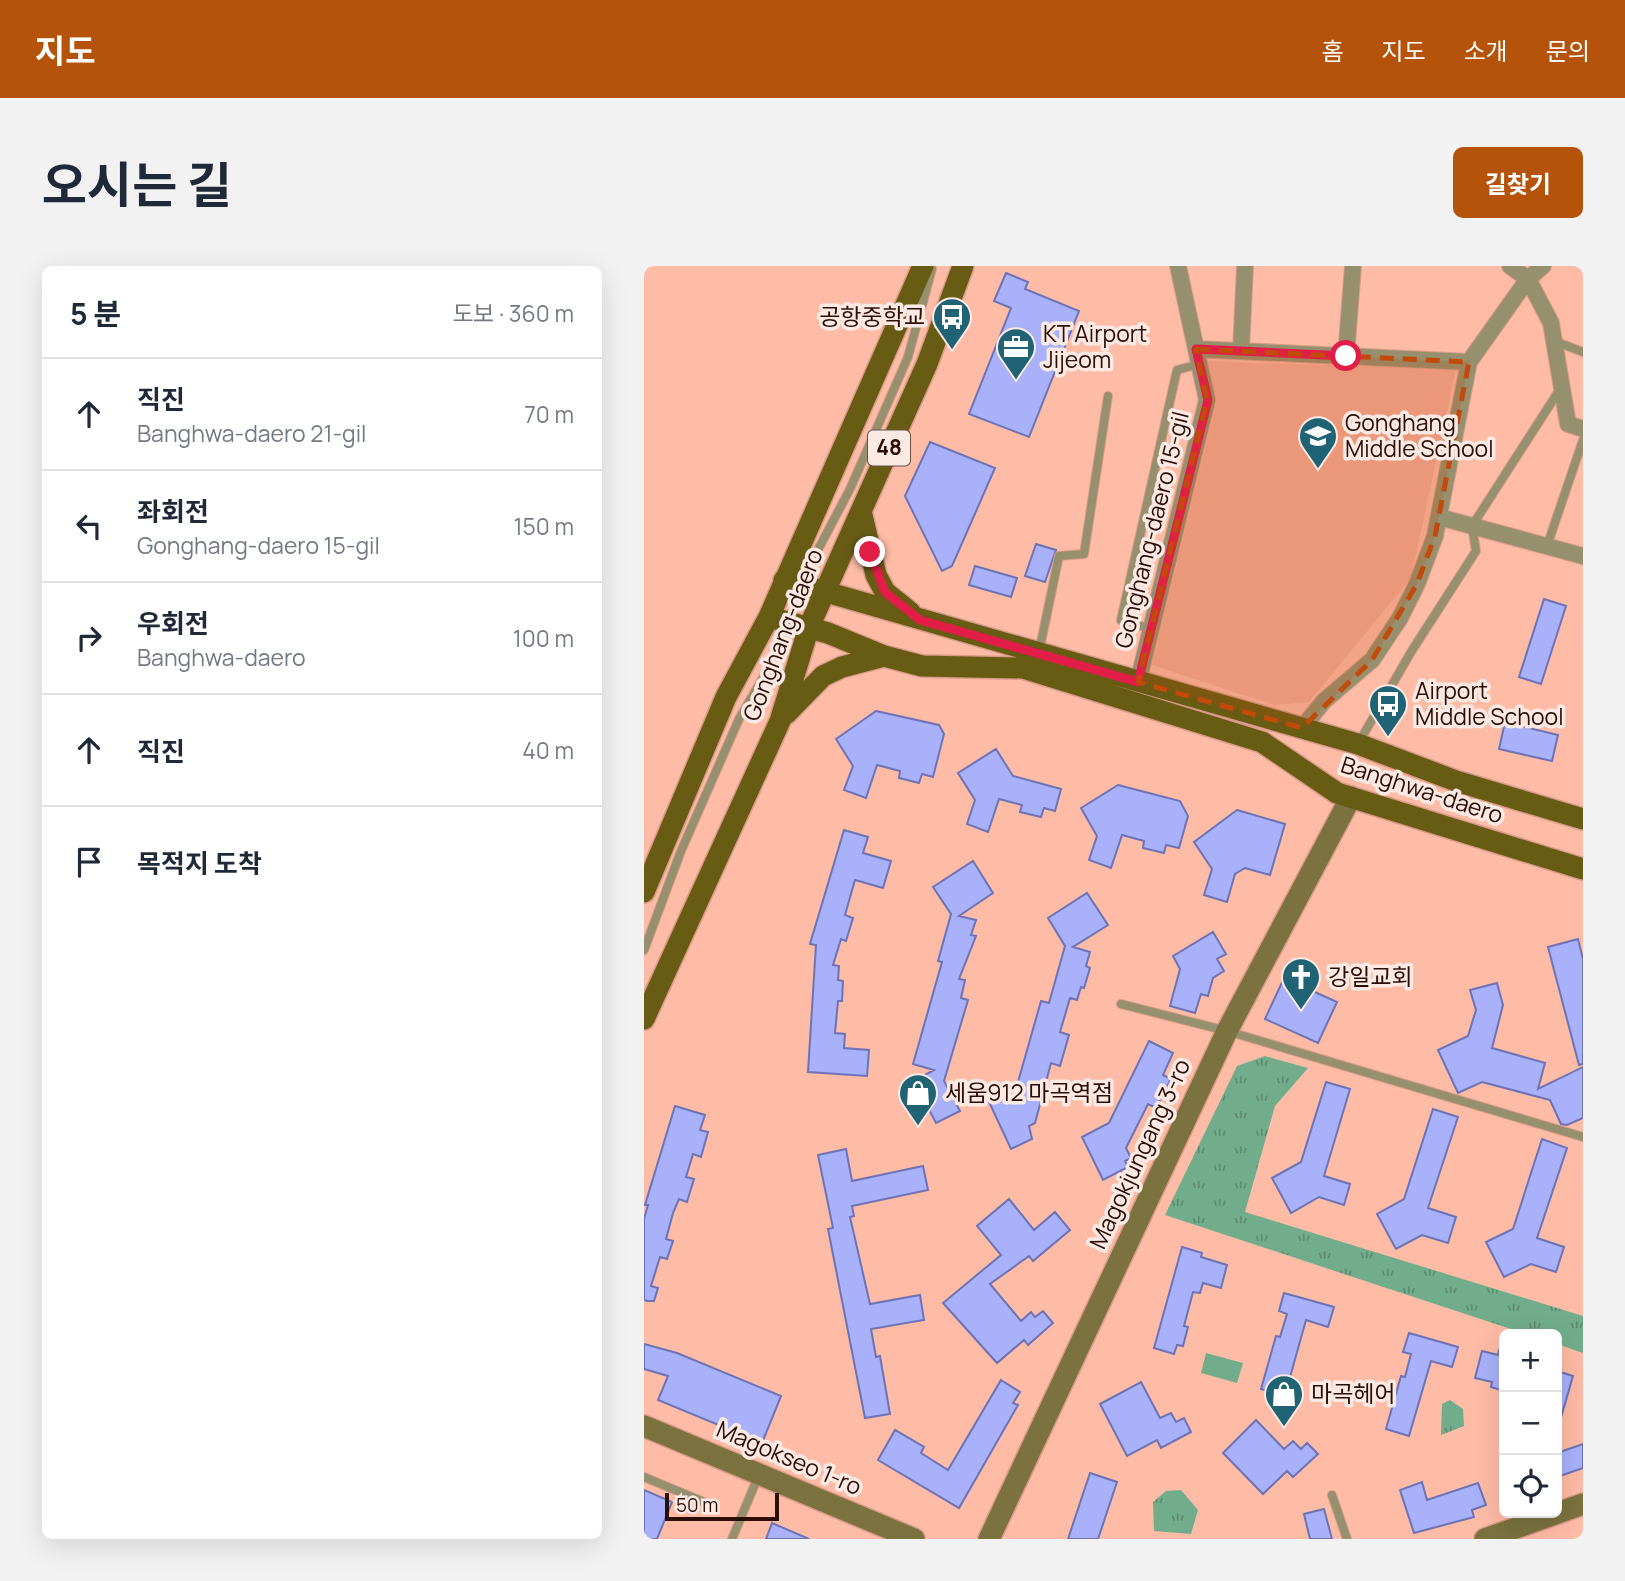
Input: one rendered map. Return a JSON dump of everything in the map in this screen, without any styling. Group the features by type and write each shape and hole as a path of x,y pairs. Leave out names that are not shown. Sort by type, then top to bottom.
{"main road":[{"name":"Gonghang-daero","path":"644,892 726,697 769,617 792,582 923,266"},
{"name":"Gonghang-daero","path":"644,1019 780,721 802,625 824,593 927,364 963,266"},
{"path":"861,511 876,575 885,592 920,620"},
{"name":"Banghwa-daero","path":"792,582 1358,744 1455,781 1581,815"},
{"name":"Banghwa-daero","path":"769,617 802,625 884,656 922,666 1023,668 1262,742 1324,786 1351,797 1583,869"},
{"path":"780,721 822,676 842,667 884,656"}],"street":[{"name":"Gonghang-daero 15-gil","path":"1138,682 1208,400 1178,266"},
{"path":"1241,351 1245,266"},
{"path":"1346,356 1353,266"},
{"path":"1510,266 1528,279 1552,323 1568,424 1583,429"},
{"path":"1302,728 1324,701 1372,660 1400,618 1436,536 1469,362 1528,279 1543,266"},
{"path":"1198,357 1241,351 1469,362"},
{"path":"1439,517 1583,556"},
{"name":"Magokjungang 3-ro","path":"989,1539 1227,1031 1351,797"},
{"name":"Magokseo 1-ro","path":"644,1426 914,1539"},
{"path":"1485,1539 1583,1504"}],"lane":[{"path":"792,582 850,489 908,357 933,266"},
{"path":"1554,341 1583,352"},
{"path":"1152,629 1121,620 1177,370 1198,357"},
{"path":"1472,526 1562,387"},
{"path":"1039,654 1059,556 1084,554 1108,396"},
{"path":"1547,546 1583,440"},
{"name":"Banghwa-daero","path":"1358,744 1411,652 1476,551 1472,526"},
{"path":"644,950 681,851 739,719 783,638 802,625"},
{"path":"1121,1004 1227,1031 1583,1137"},
{"path":"732,1539 759,1474"},
{"path":"644,1477 704,1502"},
{"path":"1332,1495 1347,1539"}],"highlighted area":[{"path":"1196,349 1469,362 1435,536 1417,584 1372,660 1302,728 1138,682 1207,400"}],"shaded area":[{"name":"Gonghang Middle School","path":"1203,361 1456,369 1411,578 1309,702 1274,705 1152,665 1216,404"}],"green space":[{"path":"1265,1056 1308,1068 1275,1106 1245,1212 1583,1316 1583,1353 1562,1346 1562,1329 1511,1329 1165,1215 1237,1066"},
{"path":"1206,1353 1243,1363 1237,1383 1201,1373"},
{"path":"1450,1400 1463,1409 1464,1426 1441,1435 1442,1404"},
{"path":"1181,1490 1198,1510 1191,1534 1154,1531 1153,1502 1166,1491"}],"building":[{"path":"1006,273 1028,282 1025,289 1079,311 1029,437 969,414 1011,308 994,301"},
{"path":"930,442 995,468 952,566 942,571 905,496"},
{"path":"1036,544 1056,550 1045,582 1025,576"},
{"path":"975,566 1017,578 1011,597 969,585"},
{"path":"1544,599 1566,606 1541,684 1519,677"},
{"path":"876,711 939,725 944,734 933,777 922,774 919,783 899,778 900,771 877,765 866,798 844,790 853,766 836,739"},
{"path":"1505,722 1558,735 1552,761 1499,749"},
{"path":"996,749 1013,776 1061,789 1055,811 1044,808 1041,817 1020,812 1022,805 999,799 988,832 967,824 975,800 958,773"},
{"path":"1118,785 1180,801 1188,816 1179,848 1166,845 1164,853 1143,848 1144,841 1122,835 1111,868 1089,860 1097,836 1081,808"},
{"path":"1237,810 1285,824 1270,875 1245,868 1235,874 1227,902 1204,895 1212,869 1194,842"},
{"path":"844,830 868,837 863,853 891,861 883,888 855,880 845,915 853,918 846,941 841,939 833,965 839,966 838,980 843,981 835,1033 845,1034 844,1048 869,1050 867,1076 808,1072 816,945 810,944"},
{"path":"973,861 993,893 959,916 976,920 971,935 976,936 959,979 965,980 961,998 968,1000 944,1081 960,1111 936,1123 914,1081 934,1070 913,1064 942,962 938,961 951,914 933,887"},
{"path":"1087,893 1108,925 1073,947 1090,952 1086,966 1090,968 1084,988 1081,987 1077,1000 1070,998 1060,1032 1069,1035 1060,1066 1051,1063 1035,1123 1029,1126 1032,1139 1011,1149 989,1102 1016,1089 1041,1001 1049,1003 1065,946 1048,918"},
{"path":"1213,932 1226,954 1217,959 1224,971 1213,978 1208,996 1201,994 1195,1013 1170,1006 1180,969 1173,956"},
{"path":"1578,939 1583,959 1583,1064 1579,1065 1548,947"},
{"name":"강일교회","path":"1284,978 1337,1002 1318,1043 1265,1019"},
{"path":"1497,983 1503,1005 1492,1048 1545,1063 1538,1089 1583,1067 1583,1118 1567,1125 1561,1124 1550,1100 1482,1082 1458,1093 1438,1050 1468,1036 1476,1010 1470,990"},
{"path":"1149,1041 1173,1053 1163,1075 1171,1079 1156,1108 1148,1104 1126,1148 1131,1158 1125,1161 1128,1167 1103,1180 1082,1137 1109,1123"},
{"path":"1326,1082 1350,1089 1324,1176 1350,1184 1344,1205 1319,1197 1291,1213 1272,1178 1301,1162"},
{"path":"675,1106 705,1115 700,1130 708,1132 701,1157 693,1154 686,1177 694,1179 687,1202 679,1199 673,1213 666,1239 673,1241 667,1259 660,1257 651,1286 658,1288 654,1301 647,1301 644,1300 644,1219 648,1205 645,1205"},
{"path":"1433,1109 1458,1117 1428,1208 1456,1217 1448,1243 1422,1235 1396,1249 1377,1214 1404,1199"},
{"path":"1542,1139 1567,1148 1537,1238 1564,1247 1556,1272 1531,1264 1504,1277 1486,1242 1513,1229"},
{"path":"846,1149 852,1181 923,1166 928,1190 852,1206 854,1216 850,1217 870,1304 920,1295 924,1320 871,1329 876,1357 880,1356 890,1414 865,1418 828,1229 833,1228 818,1155"},
{"path":"1009,1199 1034,1230 1055,1212 1070,1230 1033,1261 1029,1256 990,1284 1021,1321 1031,1312 1035,1317 1043,1311 1053,1323 1028,1345 1024,1340 997,1363 943,1303 1001,1255 977,1226"},
{"path":"1182,1247 1202,1253 1201,1257 1227,1265 1221,1288 1203,1283 1200,1293 1193,1292 1184,1326 1188,1327 1183,1346 1177,1345 1174,1354 1154,1348"},
{"path":"1284,1293 1334,1307 1328,1327 1306,1320 1285,1395 1261,1389 1276,1336 1280,1337 1287,1314 1279,1311"},
{"path":"1409,1333 1458,1347 1452,1367 1431,1361 1409,1436 1386,1429 1401,1376 1405,1377 1411,1354 1403,1352"},
{"path":"644,1344 677,1353 781,1396 762,1443 658,1400 668,1376 644,1369"},
{"path":"1499,1350 1499,1389 1491,1387 1492,1382 1475,1378 1482,1351 1498,1355"},
{"path":"1562,1373 1573,1376 1562,1414"},
{"path":"1001,1380 1020,1392 1013,1403 1018,1405 959,1508 878,1460 895,1430 924,1447 921,1453 948,1470"},
{"path":"1141,1382 1160,1418 1171,1413 1176,1422 1184,1418 1191,1432 1161,1448 1157,1440 1127,1456 1100,1404"},
{"path":"1256,1420 1284,1449 1293,1441 1301,1449 1307,1443 1318,1454 1293,1477 1287,1471 1263,1494 1223,1453"},
{"path":"1583,1444 1583,1468 1562,1475 1562,1451"},
{"path":"1090,1473 1117,1482 1098,1539 1068,1539"},
{"path":"1422,1482 1427,1500 1478,1483 1486,1505 1472,1510 1474,1517 1414,1533 1400,1490"},
{"path":"644,1490 672,1502 657,1539 644,1539"},
{"path":"1324,1509 1332,1539 1310,1539 1304,1514"},
{"path":"772,1523 809,1539 766,1539"}],"place":[{"name":"공항중학교","path":"952,351"},
{"name":"KT Airport Jijeom","path":"1016,381"},
{"name":"Gonghang Middle School","path":"1318,470"},
{"name":"Airport Middle School","path":"1388,738"},
{"name":"강일교회","path":"1301,1011"},
{"name":"세움912 마곡역점","path":"918,1127"},
{"name":"마곡헤어","path":"1284,1428"}],"route":[{"path":"870,552 876,575 885,592 920,620 1138,682 1208,400 1196,349 1346,356"}]}
